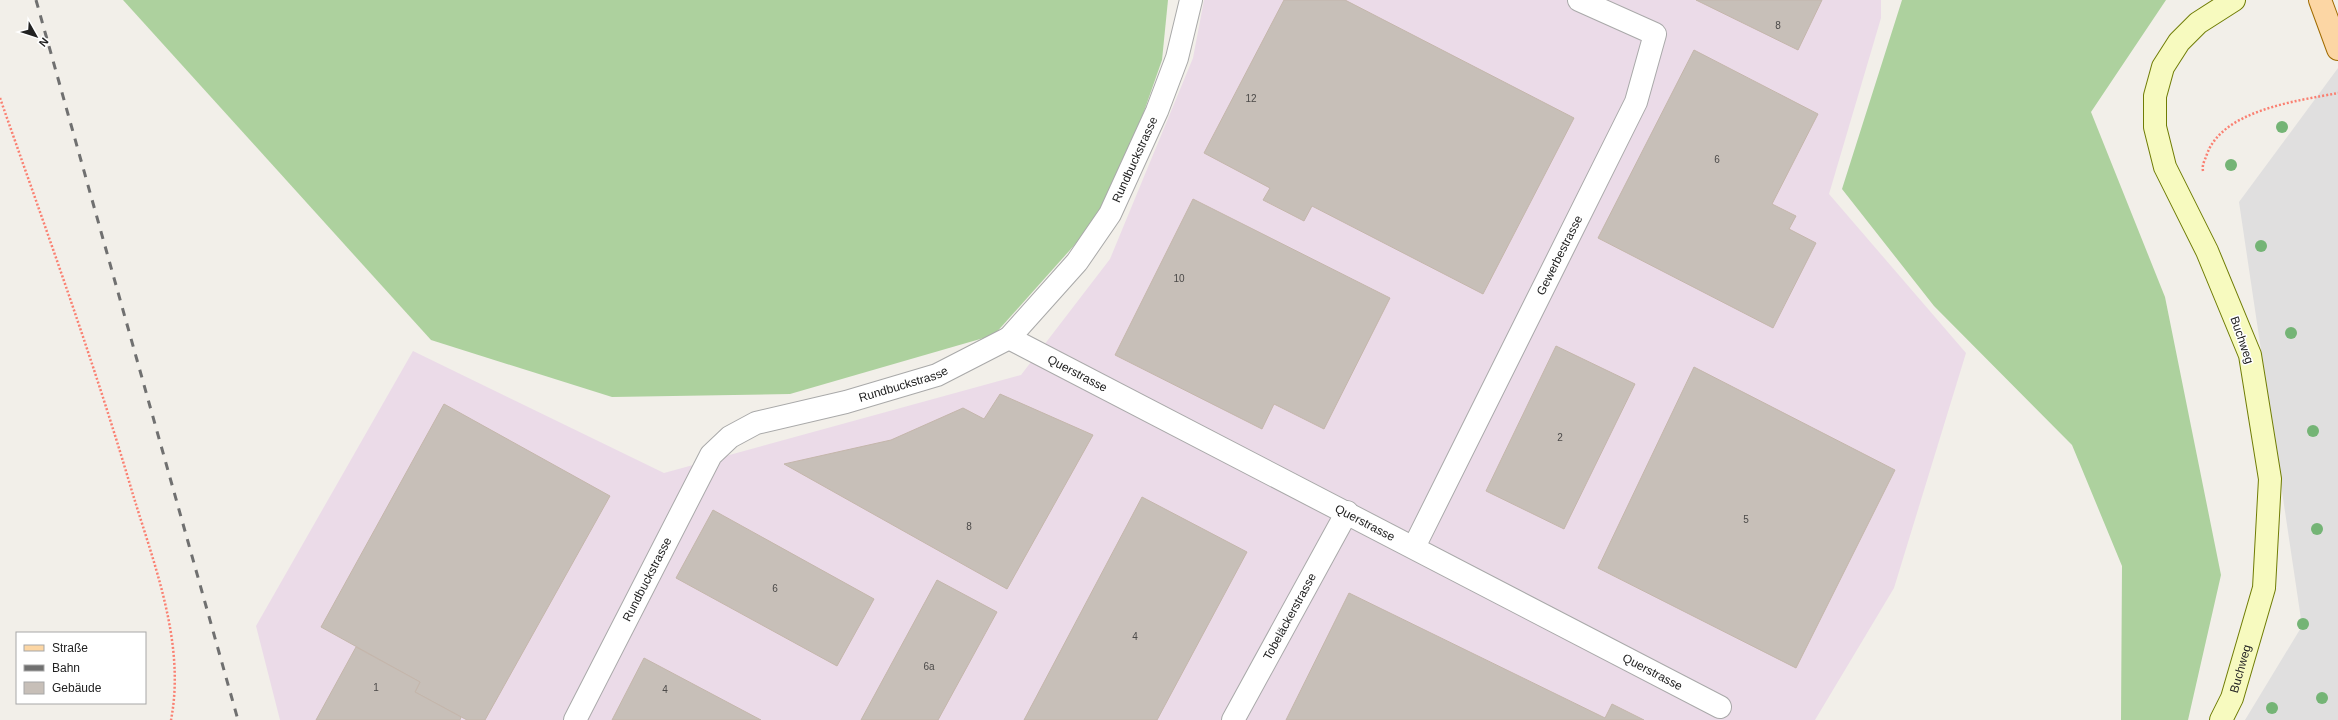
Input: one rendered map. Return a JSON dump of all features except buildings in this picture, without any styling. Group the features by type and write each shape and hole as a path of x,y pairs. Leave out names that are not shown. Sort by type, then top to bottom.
{"main road":[{"path":"2320,0 2338,49"}],"street":[{"name":"Rundbuckstrasse","path":"575,720 711,455 730,437 756,423 846,402 937,375 1009,338 1078,262 1110,214 1157,111 1177,58 1191,0"},
{"name":"Gewerbestrasse","path":"1414,547 1636,102 1655,34 1579,0"},
{"name":"Buchweg","path":"2221,720 2232,698 2264,588 2270,479 2250,355 2207,251 2165,167 2155,127 2155,96 2163,66 2179,42 2198,23 2234,0"},
{"name":"Querstrasse","path":"1009,338 1347,512 1720,707"},
{"name":"Tobeläckerstrasse","path":"1233,720 1347,512"}],"path":[{"path":"0,98 108,409 160,585 173,649 176,697 171,720"}],"shaded area":[{"path":"1204,0 1881,0 1881,18 1829,194 1966,353 1894,588 1815,720 280,720 256,626 413,351 664,473 1021,375 1110,259 1193,58"},
{"path":"2338,68 2338,720 2245,720 2302,626 2239,202"}],"green space":[{"path":"123,0 1168,0 1162,60 1112,203 994,335 790,394 612,397 431,340"},
{"path":"1902,0 2166,0 2091,112 2165,297 2221,575 2188,720 2121,720 2122,566 2072,445 1934,306 1842,189"}],"railway":[{"path":"36,0 238,720"}]}
